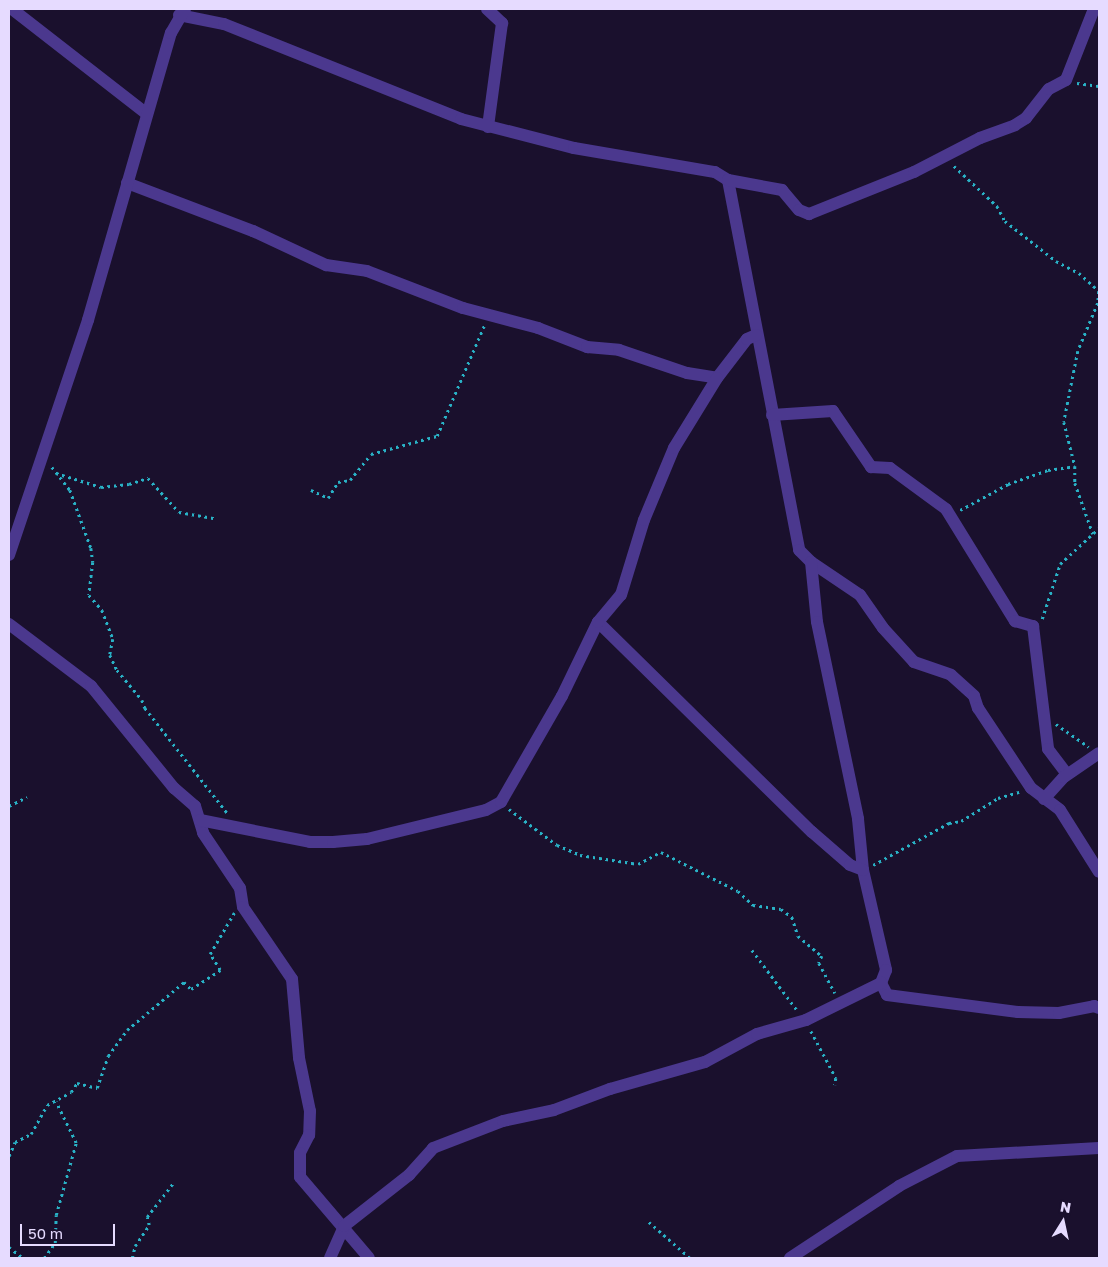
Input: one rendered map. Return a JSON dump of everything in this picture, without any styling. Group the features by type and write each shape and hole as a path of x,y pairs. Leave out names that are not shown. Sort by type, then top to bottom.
{"street":[{"path":"12,9 147,114"},
{"path":"487,9 502,23 488,127"},
{"path":"9,555 88,320 171,33 182,12 224,24 461,120 574,148 715,172 728,180 782,190 799,210 809,214 948,156 980,138 1016,125 1026,118 1049,89 1066,80 1094,9"},
{"path":"728,180 756,335 799,550 811,562 860,595 883,628 914,662 951,676 974,696 978,708 1031,788 1060,810 1099,872"},
{"path":"127,183 253,231 326,265 367,271 485,314 538,328 587,347 606,347 649,363 717,378"},
{"path":"200,820 310,842 367,839 486,810 501,802 562,696 598,622 621,595 644,520 674,448 717,378 746,340 756,335"},
{"path":"772,415 833,411 871,467 890,468 946,509 1015,621 1033,626 1048,749 1068,774"},
{"path":"330,1258 344,1226 409,1175 433,1148 462,1134 554,1110 610,1089 705,1062 757,1034 806,1020 881,984 886,970 863,870 858,818 817,622 811,562"},
{"path":"598,622 812,832 850,865 863,870"},
{"path":"9,624 91,686 174,788 195,806 203,834 240,888 243,907 292,979 300,1058 310,1111 309,1135 300,1153 300,1177 344,1226 369,1258"},
{"path":"1044,799 1068,774 1099,753"},
{"path":"881,984 887,995 979,1008 1059,1013 1094,1006 1099,1008"},
{"path":"790,1258 899,1186 957,1156 1099,1148"}],"path":[{"path":"1066,80 1099,86"},
{"path":"948,156 960,173 997,206 1006,221 1056,261 1079,273 1099,291 1098,303 1078,351 1064,422 1075,466 1075,483 1093,534"},
{"path":"311,490 328,498 338,482 350,480 371,454 437,436 483,330 485,314"},
{"path":"44,448 54,472 70,490 91,548 93,562 88,596 102,610 113,640 110,655 114,663 142,700 150,715 219,800 236,827"},
{"path":"946,509 961,510 1008,484 1048,470 1075,466"},
{"path":"54,472 101,487 129,484 148,478 179,512 214,518"},
{"path":"1033,626 1043,618 1060,564 1099,528"},
{"path":"1044,718 1099,753"},
{"path":"863,870 949,823 961,821 998,798 1031,788"},
{"path":"9,806 28,797"},
{"path":"501,802 557,844 580,855 638,864 661,852 685,867 738,890 753,905 781,909 792,917 798,936 822,956 819,963 841,1003"},
{"path":"9,1156 15,1142 31,1134 47,1105 56,1102 71,1092 77,1083 97,1088 108,1056 127,1030 184,982 191,989 220,970 210,954 242,898"},
{"path":"752,950 806,1020 836,1078 835,1085"},
{"path":"44,1258 55,1243 56,1215 76,1143 67,1119 56,1102"},
{"path":"132,1258 135,1246 149,1225 147,1217 174,1182"},
{"path":"649,1222 690,1258"},
{"path":"9,1247 23,1258"}]}
